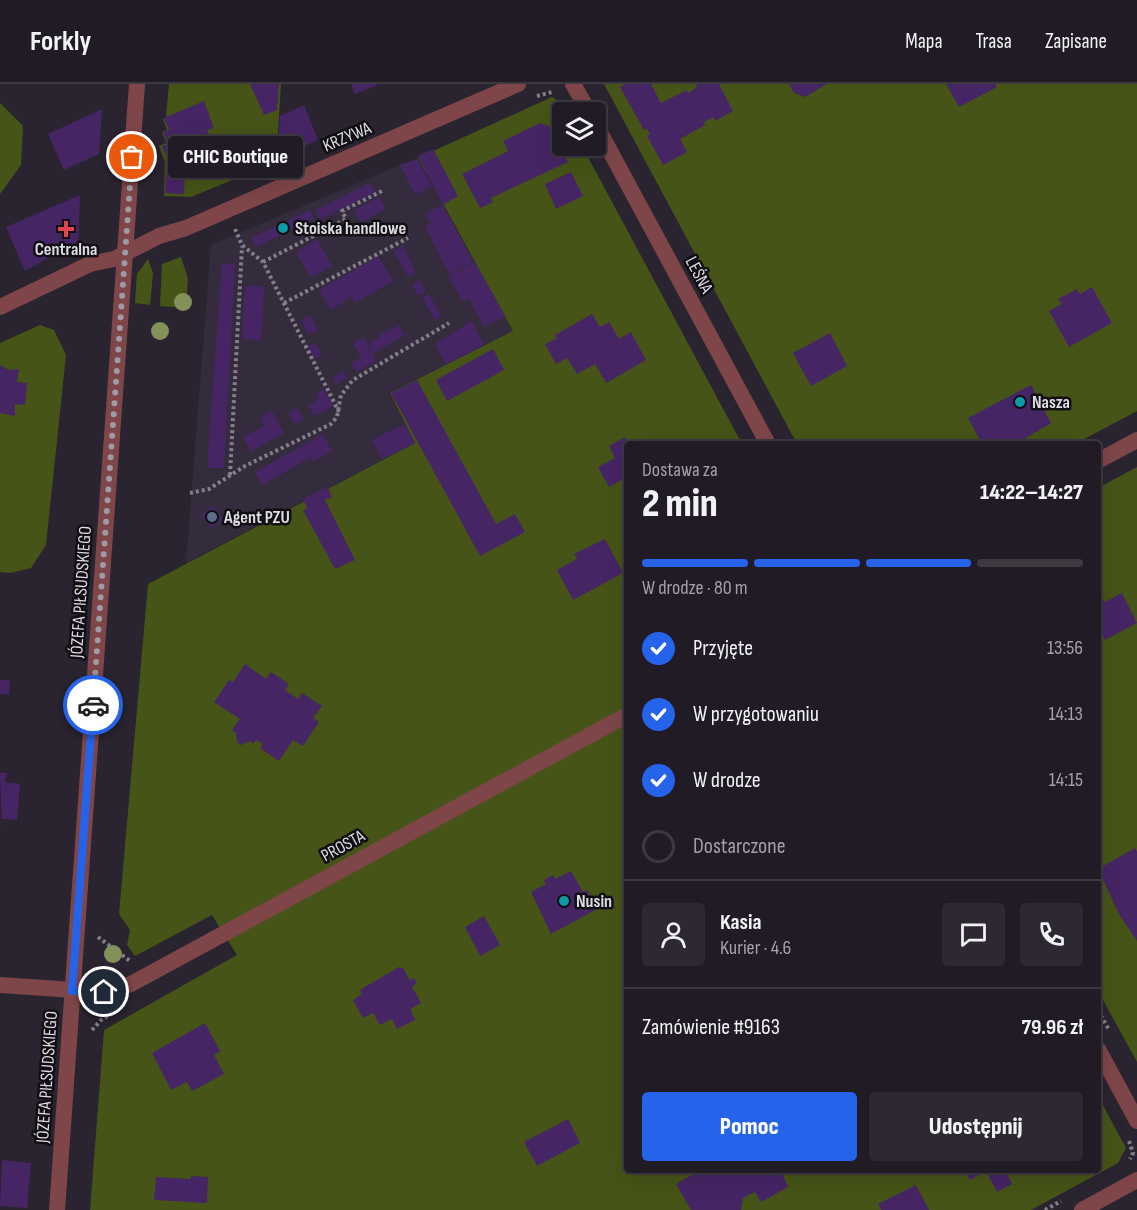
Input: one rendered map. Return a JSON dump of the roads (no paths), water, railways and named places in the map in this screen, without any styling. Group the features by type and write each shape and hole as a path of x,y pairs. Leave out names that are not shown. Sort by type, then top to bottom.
{"street":[{"name":"JÓZEFA PIŁSUDSKIEGO","path":"57,1210 137,84"},
{"name":"KRZYWA","path":"0,307 90,264 125,253 159,236 186,228 518,84"},
{"path":"573,84 583,102"},
{"name":"LEŚNA","path":"606,144 766,441"},
{"path":"1101,459 1137,440"},
{"name":"PROSTA","path":"0,985 72,991 109,991 131,984 624,717"},
{"path":"1101,1055 1137,1121"},
{"path":"1082,1210 1137,1180"}],"place":[{"name":"CHIC Boutique","path":"132,157"},
{"name":"Stoiska handlowe","path":"283,228"},
{"name":"Centralna","path":"66,229"},
{"name":"Nasza","path":"1020,402"},
{"name":"Agent PZU","path":"212,517"},
{"name":"Nusin","path":"564,901"}]}
